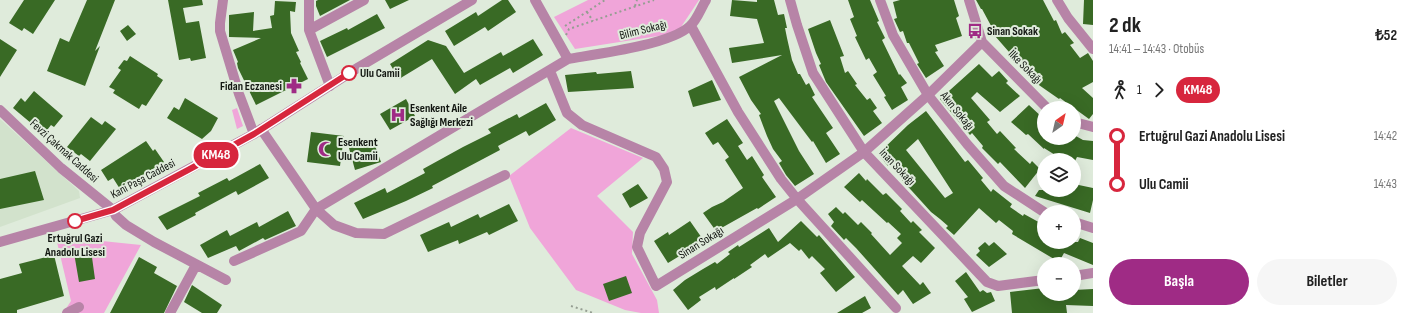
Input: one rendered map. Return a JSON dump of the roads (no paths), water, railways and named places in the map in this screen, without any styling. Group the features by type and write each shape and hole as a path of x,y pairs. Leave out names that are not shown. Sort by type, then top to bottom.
{"street":[{"path":"223,0 220,31 238,94 258,131 316,208 334,225 356,233 384,234 505,175"},
{"path":"309,0 309,30 330,86"},
{"path":"309,30 364,0"},
{"name":"Kani Paşa Caddesi","path":"0,242 113,210 258,131 359,67 472,0"},
{"path":"234,261 301,231 316,208 568,59 535,0"},
{"name":"Bilim Sokağı","path":"568,59 641,46 677,35 691,26 706,0"},
{"name":"İnan Sokağı","path":"790,0 813,73 864,152 987,282 998,286 1037,281"},
{"name":"Akın Sokağı","path":"880,0 893,35 928,96 1004,186 1037,207"},
{"name":"İlke Sokağı","path":"970,0 982,42 1040,101"},
{"path":"1057,0 1068,18 1093,49"},
{"path":"691,26 738,112 781,179 797,199 896,308"},
{"name":"Sinan Sokağı","path":"550,71 567,113 582,125 656,157 664,168 667,182 640,233 637,247 656,286 797,199 864,152 928,96 982,42"},
{"name":"Fevzi Çakmak Caddesi","path":"0,110 61,168 113,210 116,216 126,225 154,242 226,280"},
{"path":"1081,124 1093,127"},
{"path":"1081,224 1093,228"},
{"path":"170,313 196,265"},
{"path":"1081,275 1093,273"},
{"path":"67,313 79,307"}],"place":[{"name":"Sinan Sokak","path":"975,31"},
{"name":"Ulu Camii","path":"349,73"},
{"name":"Fidan Eczanesi","path":"294,86"},
{"name":"Esenkent Aile Sağlığı Merkezi","path":"398,115"},
{"name":"Esenkent Ulu Camii","path":"326,149"},
{"name":"Ertuğrul Gazi Anadolu Lisesi","path":"75,221"}]}
